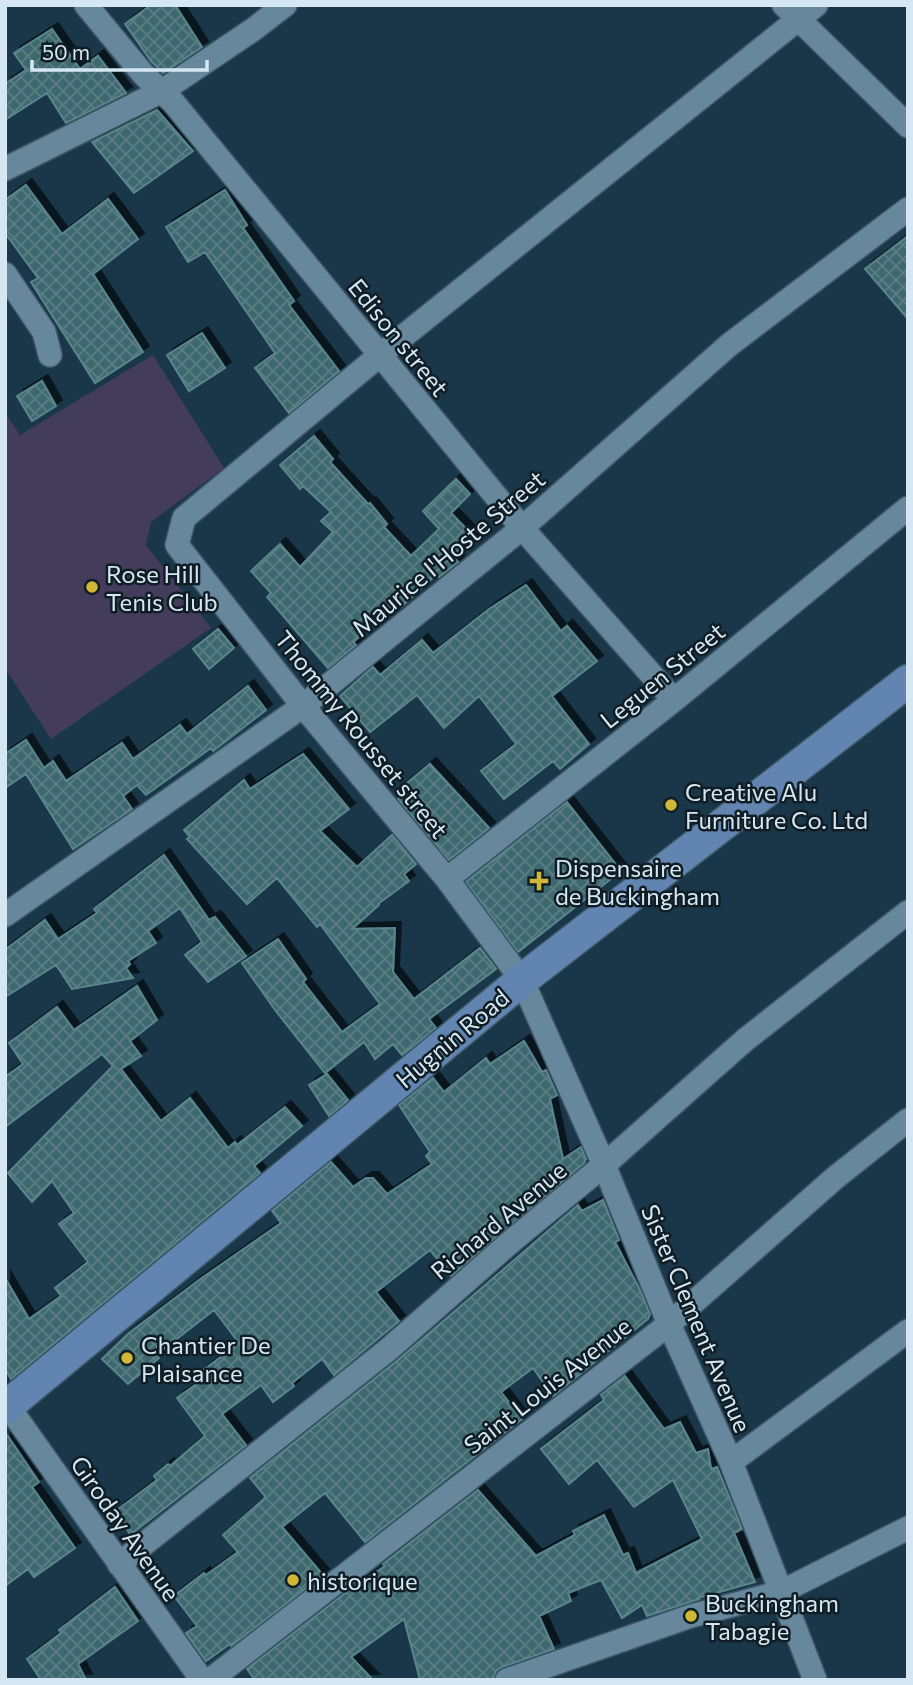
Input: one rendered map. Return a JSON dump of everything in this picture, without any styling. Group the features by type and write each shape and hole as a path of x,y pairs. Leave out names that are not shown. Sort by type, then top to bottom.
{"main road":[{"name":"Hugnin Road","path":"6,1405 522,980 908,681"}],"street":[{"name":"Edison street","path":"86,5 144,74 182,113 522,528 674,700"},
{"path":"5,170 162,91 285,5"},
{"path":"380,355 800,10 908,126"},
{"name":"Maurice I'Hoste Street","path":"5,915 303,706 522,528 729,345 908,209"},
{"path":"5,274 44,332 50,355"},
{"name":"Thommy Rousset street","path":"380,355 184,518 177,545 303,706 447,878 522,980"},
{"name":"Leguen Street","path":"447,878 674,700 908,508"},
{"name":"Richard Avenue","path":"119,1564 389,1349 745,1041 908,912"},
{"name":"Sister Clement Avenue","path":"522,980 731,1462 815,1680"},
{"name":"Saint Louis Avenue","path":"210,1680 669,1324 836,1177 908,1120"},
{"path":"731,1462 908,1331"},
{"name":"Giroday Avenue","path":"6,1405 202,1680"},
{"path":"508,1680 691,1616 781,1592 908,1528"}],"shaded area":[{"name":"Rose Hill Tenis Club","path":"153,355 224,468 151,522 146,545 211,628 51,739 5,668 5,413 20,435"}],"building":[{"path":"151,5 175,5 202,47 163,73 151,61 125,24"},
{"path":"52,29 80,69 98,56 126,93 66,123 47,93 5,120 5,84 26,70 14,53"},
{"path":"157,110 193,151 134,193 92,142"},
{"path":"26,185 62,234 108,199 138,239 93,274 143,352 95,383 31,282 38,278 5,233 5,200"},
{"path":"225,190 247,225 243,228 294,301 289,305 339,371 289,413 255,368 275,353 205,252 188,262 166,227"},
{"path":"908,236 908,319 865,269"},
{"path":"202,333 225,368 189,391 167,355"},
{"path":"42,381 56,406 32,421 17,396"},
{"path":"314,436 333,459 330,462 368,504 370,503 387,524 384,527 411,556 439,529 423,511 456,479 470,494 451,513 476,539 454,558 458,562 439,577 437,574 401,607 396,602 357,637 353,642 356,645 328,668 267,597 271,593 251,571 280,544 300,567 333,532 321,521 331,512 303,486 300,489 280,465"},
{"path":"526,585 561,631 567,626 597,661 552,696 589,744 560,769 553,761 504,799 481,771 516,744 479,696 444,728 417,695 370,732 340,696 373,667 380,675 422,640 433,653 489,609"},
{"path":"218,629 234,648 209,669 193,649"},
{"path":"248,686 266,710 213,751 211,748 146,795 137,785 123,796 132,809 73,849 26,774 5,788 5,754 26,740 44,768 53,761 66,781 122,743 133,759 180,725 187,734"},
{"path":"303,754 349,809 320,831 357,867 392,835 416,864 404,874 409,881 378,904 352,929 395,928 393,972 414,999 480,948 496,969 429,1019 436,1028 402,1055 393,1044 375,1059 364,1042 325,1073 242,963 278,939 306,979 303,982 342,1032 380,1004 320,924 317,927 277,878 247,904 187,839 190,837 184,830 244,780 250,789"},
{"path":"430,764 489,828 449,860 398,799 403,795 399,790"},
{"name":"Dispensaire de Buckingham","path":"567,802 621,871 518,952 466,882"},
{"path":"164,855 209,920 215,917 246,956 208,982 185,955 202,942 180,908 148,931 156,943 128,961 130,964 126,968 133,978 72,989 56,965 5,997 5,950 45,920 58,939 97,913 94,909"},
{"path":"137,986 157,1020 130,1041 141,1056 121,1069 161,1121 190,1098 228,1148 235,1142 237,1145 285,1107 302,1126 254,1166 260,1173 11,1379 5,1369 5,1278 29,1319 61,1296 55,1288 88,1262 59,1224 74,1213 52,1181 32,1202 8,1173 113,1066 102,1054 5,1127 5,1077 23,1064 9,1043 57,1007 74,1030"},
{"path":"524,1041 542,1072 546,1070 557,1095 550,1099 563,1159 581,1147 586,1159 584,1163 451,1276 430,1250 376,1292 399,1321 334,1375 322,1359 273,1402 261,1385 222,1414 246,1445 130,1535 117,1510 157,1480 154,1476 205,1436 177,1398 205,1378 201,1372 239,1343 214,1310 156,1355 159,1358 128,1384 102,1359 129,1333 281,1223 272,1211 331,1162 353,1187 366,1178 373,1178 387,1194 432,1164 426,1156 430,1152 399,1105 433,1078 444,1092 486,1058 490,1064"},
{"path":"327,1074 348,1100 329,1116 309,1085"},
{"path":"603,1200 619,1240 615,1242 650,1314 648,1319 553,1396 533,1368 501,1392 522,1419 365,1542 325,1493 282,1527 323,1575 231,1646 230,1644 206,1661 186,1633 197,1626 174,1596 238,1552 223,1535 265,1496 250,1478 398,1360 578,1205 582,1211"},
{"path":"625,1376 664,1429 680,1422 696,1453 708,1449 711,1469 717,1467 742,1529 734,1533 755,1582 647,1616 642,1605 622,1618 601,1580 568,1593 571,1601 539,1616 554,1649 502,1667 496,1671 493,1680 420,1680 404,1619 351,1657 373,1680 255,1680 247,1669 385,1566 383,1564 478,1490 536,1556 575,1535 573,1531 604,1515 623,1555 628,1553 636,1573 702,1539 673,1480 634,1507 597,1460 569,1484 541,1449 604,1400 601,1395"},
{"path":"5,1432 39,1482 32,1487 75,1548 34,1577 28,1569 5,1586"},
{"path":"115,1587 138,1621 78,1664 86,1680 41,1680 27,1659 61,1633 59,1630"}],"place":[{"name":"Rose Hill Tenis Club","path":"92,587"},
{"name":"Creative Alu Furniture Co. Ltd","path":"671,805"},
{"name":"Dispensaire de Buckingham","path":"539,881"},
{"name":"Chantier De Plaisance","path":"127,1358"},
{"name":"historique","path":"293,1580"},
{"name":"Buckingham Tabagie","path":"691,1616"}]}
